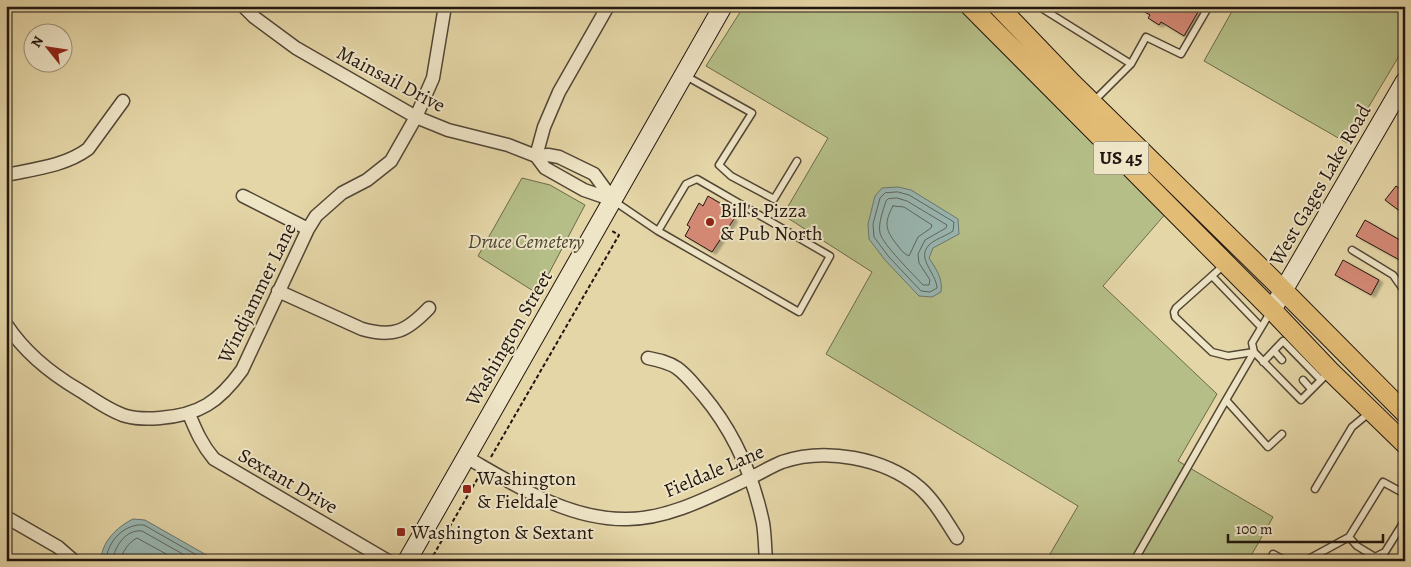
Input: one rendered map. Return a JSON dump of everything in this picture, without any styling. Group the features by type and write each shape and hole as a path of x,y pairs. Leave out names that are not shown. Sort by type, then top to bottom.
{"main road":[{"name":"Washington Street","path":"406,561 723,6"},
{"name":"US 45","path":"970,6 1219,270 1272,310 1325,375 1372,411 1405,444"},
{"name":"US 45","path":"998,6 1405,413"},
{"name":"West Gages Lake Road","path":"1272,310 1405,81"}],"street":[{"name":"Mainsail Drive","path":"243,6 254,17 296,48 416,117 448,130 508,145 536,156 548,155 559,157 594,174 613,200"},
{"name":"Windjammer Lane","path":"6,324 29,354 54,375 112,410 127,416 146,419 180,416 205,407 232,384 251,354 278,292 316,216 342,193 367,180 391,161 416,117 429,87 434,71 445,6"},
{"path":"536,156 544,127 558,92 608,6"},
{"path":"6,176 59,163 88,149 123,101"},
{"name":"Mainsail Drive","path":"536,156 545,168 584,190 613,200"},
{"path":"243,196 308,229"},
{"path":"278,292 362,329 376,333 388,334 400,331 415,323 429,308"},
{"path":"648,358 666,362 677,368 713,406 730,432 741,453 750,478 763,524 766,561"},
{"name":"Sextant Drive","path":"189,414 198,436 214,459 388,561"},
{"name":"Fieldale Lane","path":"466,457 561,507 584,514 627,519 656,515 682,508 782,462 819,456 866,460 883,466 919,487 934,504 957,538"},
{"path":"6,517 58,547 74,561"}],"lane":[{"path":"1038,6 1131,64"},
{"path":"1093,103 1131,64 1146,37 1181,54 1208,6"},
{"path":"683,75 752,113 719,165 731,176 774,199 797,161"},
{"path":"613,200 658,231 799,312 830,256 697,179 686,184 658,231"},
{"path":"1352,250 1394,275 1405,292"},
{"path":"1254,352 1228,356 1218,355 1208,350 1174,315 1176,308 1219,270 1261,328"},
{"path":"1264,362 1283,341 1325,375 1301,400 1254,352 1252,343 1272,310"},
{"path":"1134,561 1254,352"},
{"path":"1274,352 1282,360"},
{"path":"1302,380 1312,389"},
{"path":"1226,400 1268,447 1282,434"},
{"path":"1316,488 1352,427 1372,411"},
{"path":"1305,561 1349,537 1382,482 1405,494"},
{"path":"1349,537 1357,546 1375,557 1385,552 1405,520"},
{"path":"1270,561 1273,554 1286,561"}],"path":[{"path":"430,561 561,338 619,234 614,232"}],"green space":[{"path":"744,6 962,6 1167,212 1103,286 1217,394 1178,461 1273,517 1248,561 1046,561 1078,506 826,354 872,272 783,215 828,138 706,66"},
{"path":"1235,6 1405,6 1405,46 1347,143 1204,61"},
{"name":"Druce Cemetery","path":"522,178 550,185 585,205 538,294 478,256"}],"water":[{"path":"898,187 911,190 958,219 959,234 933,248 929,258 941,282 941,292 932,297 919,296 885,260 869,239 868,224 875,196 882,188"},
{"path":"133,519 145,520 217,561 101,561 107,541 121,526"}],"building":[{"path":"1135,6 1189,6 1198,12 1184,36 1161,22 1159,25 1148,18 1150,15"},
{"path":"1396,186 1405,192 1405,215 1385,200"},
{"name":"Bill's Pizza & Pub North","path":"708,196 735,212 731,218 734,219 712,252 685,236 690,227 687,225 699,203 703,206"},
{"path":"1365,220 1405,243 1405,263 1356,236"},
{"path":"1343,260 1379,280 1371,295 1335,275"}],"place":[{"name":"Bill's Pizza & Pub North","path":"710,222"},
{"name":"Washington & Fieldale","path":"467,489"},
{"name":"Washington & Sextant","path":"401,532"}]}
